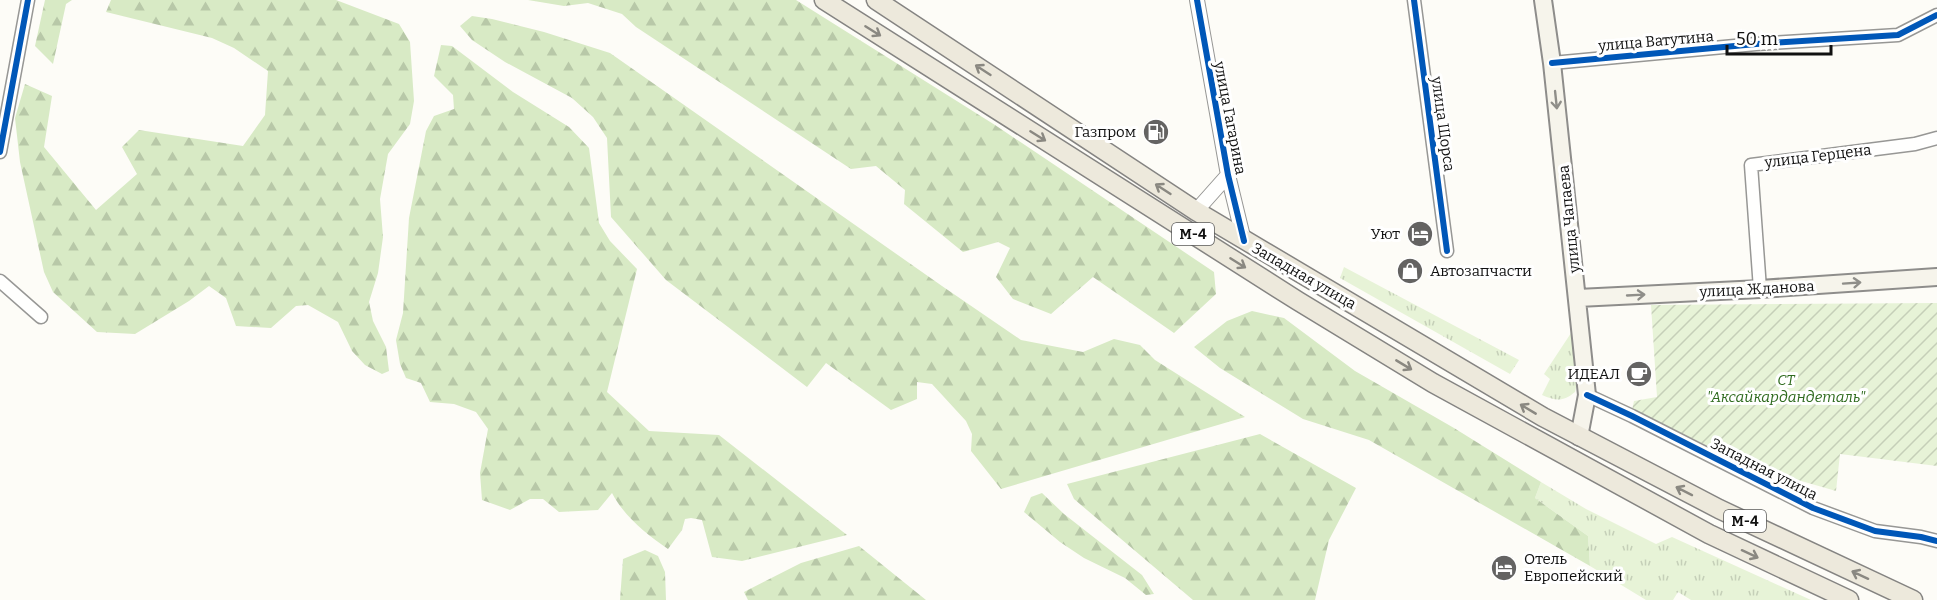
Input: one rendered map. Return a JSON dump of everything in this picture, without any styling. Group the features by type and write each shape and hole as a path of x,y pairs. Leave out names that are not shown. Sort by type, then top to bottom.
{"main road":[{"name":"Западная улица","path":"824,0 1298,301 1432,382 1709,534 1849,600"},
{"name":"Западная улица","path":"876,0 1244,241 1579,437 1719,509 1913,600"},
{"name":"улица Чапаева","path":"1543,0 1552,63 1587,395 1579,437"},
{"name":"улица Жданова","path":"1578,298 1937,277"}],"street":[{"path":"0,152 28,0"},
{"name":"улица Гагарина","path":"1197,0 1228,175 1244,241"},
{"name":"улица Щорса","path":"1414,0 1447,251"},
{"name":"улица Ватутина","path":"1552,63 1755,44 1898,35 1937,15"},
{"name":"улица Герцена","path":"1760,289 1751,165 1915,144 1937,138"},
{"name":"улица Гагарина","path":"1196,211 1228,175"},
{"path":"0,280 41,316"},
{"name":"Западная улица","path":"1587,395 1813,508 1875,531 1937,541"}],"green space":[{"path":"45,0 72,0 66,4 53,64 35,46"},
{"path":"111,0 336,0 399,24 410,42 414,101 410,124 388,154 380,199 383,237 378,273 369,302 373,321 386,347 389,371 382,374 365,365 352,351 338,322 308,305 296,306 271,328 236,326 226,298 209,286 135,334 97,332 53,292 44,272 20,162 15,118 25,84 52,96 44,147 96,210 137,174 122,147 139,130 243,146 265,115 268,71 234,48 212,38 106,12"},
{"path":"528,0 796,0 995,125 1214,272 1216,294 1174,333 1093,277 1051,314 1013,299 996,277 1010,248 998,242 963,252 904,204 905,190 876,166 851,169 636,27 622,14 588,3 564,6"},
{"path":"472,16 544,32 610,53 1021,340 1083,352 1114,339 1140,345 1155,360 1245,417 1001,489 971,451 972,434 966,421 932,384 917,382 917,399 891,410 826,363 807,387 666,280 611,217 607,138 593,117 572,98 505,62 472,40 460,26"},
{"path":"441,45 452,46 513,92 569,127 589,148 599,223 610,241 637,269 607,392 649,431 719,435 847,535 742,561 712,557 702,520 691,518 685,519 682,530 668,549 636,524 612,493 598,510 559,512 543,499 530,499 510,510 482,500 480,473 488,429 476,412 454,404 430,402 421,383 406,378 400,364 396,340 403,313 409,218 426,131 434,116 454,109 453,95 434,76"},
{"path":"1344,267 1519,360 1510,374 1340,278"},
{"name":"СТ \"Аксайкардандеталь\"","path":"1937,303 1937,466 1840,454 1836,491 1750,466 1632,410 1634,401 1657,397 1651,305"},
{"path":"1252,311 1284,318 1355,371 1541,482 1535,498 1588,536 1590,566 1369,440 1303,419 1220,368 1194,347 1227,321"},
{"path":"1573,330 1579,374 1575,392 1559,400 1542,395 1550,379 1544,374"},
{"path":"1260,434 1356,488 1329,540 1315,600 1193,600 1074,499 1067,484"},
{"path":"1541,482 1586,509 1656,544 1672,537 1811,600 1691,600 1678,592 1673,600 1646,600 1590,566 1588,536 1535,498"},
{"path":"1042,493 1064,514 1142,575 1154,594 1146,595 1125,578 1084,558 1060,542 1024,512 1031,497"},
{"path":"859,546 926,600 748,600 744,592 801,563"},
{"path":"645,550 658,556 665,572 666,600 620,600 623,559"}],"cycle path":[{"path":"0,152 28,0"},
{"path":"1197,0 1228,175 1244,241"},
{"path":"1414,0 1447,251"},
{"path":"1552,63 1756,44 1898,35 1937,15"},
{"path":"1587,395 1813,508 1875,531 1937,541"}],"place":[{"name":"Газпром","path":"1156,132"},
{"name":"Уют","path":"1420,234"},
{"name":"Автозапчасти","path":"1410,271"},
{"name":"ИДЕАЛ","path":"1639,374"},
{"name":"Отель Европейский","path":"1504,568"}]}
